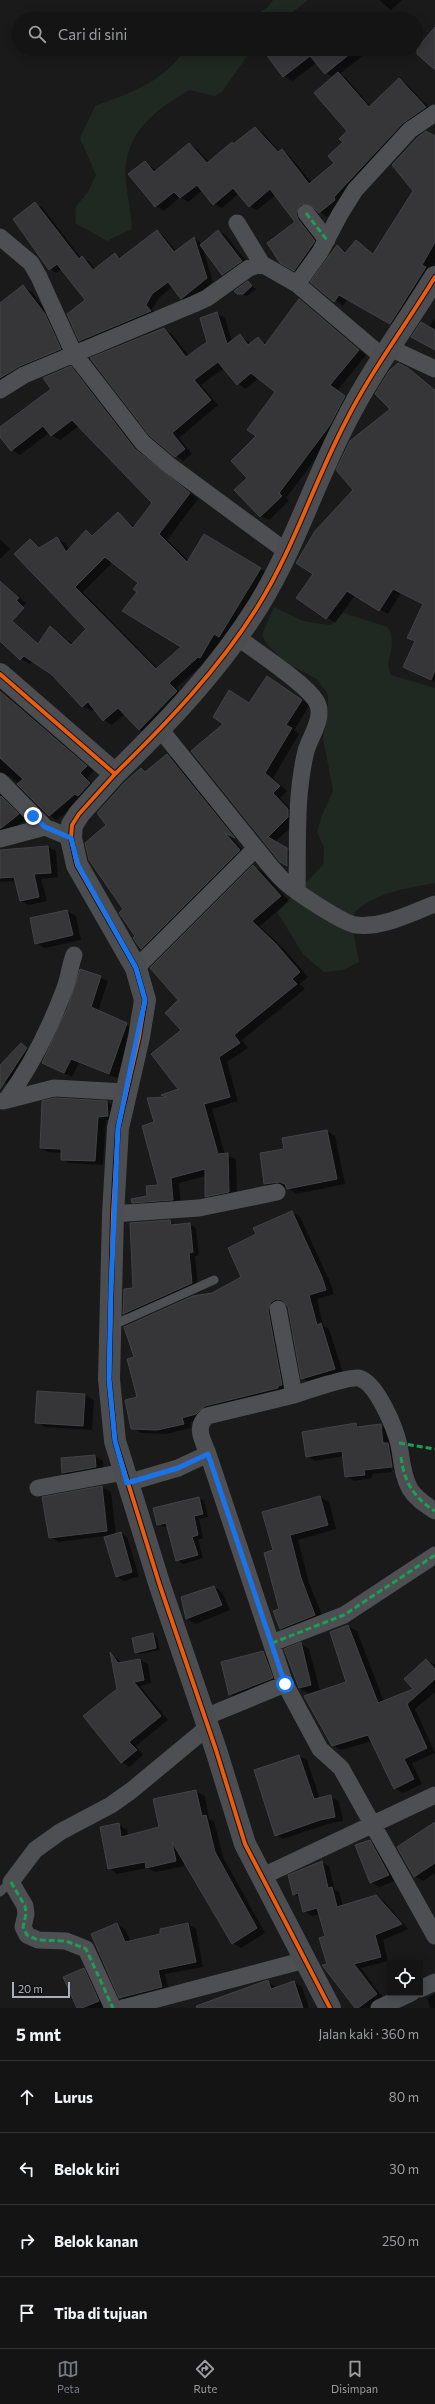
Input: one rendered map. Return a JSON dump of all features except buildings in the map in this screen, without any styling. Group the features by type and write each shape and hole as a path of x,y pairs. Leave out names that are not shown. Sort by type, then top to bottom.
{"street":[{"path":"298,284 327,240 340,214 356,190 377,164 410,130 435,113"},
{"path":"306,213 327,240"},
{"path":"237,223 262,264 298,284 387,353 435,369"},
{"path":"0,237 31,264 39,277 74,354 143,444 169,465 287,552"},
{"path":"0,390 24,376 207,298 249,268 262,264"},
{"path":"330,2008 245,1844 125,1478 115,1441 109,1379 113,1214 118,1128 144,1006 144,993 136,968 78,865 71,838 72,825 79,814 115,774 160,729 237,637 258,606 287,552 346,420 435,277"},
{"path":"237,637 308,691 318,705 318,720 306,751 299,806 297,890"},
{"path":"0,674 115,774"},
{"path":"160,729 284,882 337,918 355,925 372,925 391,920 435,904"},
{"path":"0,781 45,827 71,838"},
{"path":"0,839 45,827"},
{"path":"136,968 253,851 254,846"},
{"path":"4,1101 27,1072 47,1032 65,988 74,955"},
{"path":"4,1101 54,1088 125,1092"},
{"path":"113,1214 199,1208 277,1192"},
{"path":"278,1308 294,1395"},
{"path":"435,1511 416,1496 410,1488 403,1469 394,1431 380,1398 367,1382 354,1378 294,1395 207,1416 201,1423 199,1430 285,1684 320,1749 342,1768 435,1936"},
{"path":"38,1488 125,1478 178,1468 208,1454"},
{"path":"272,1643 344,1615 435,1555"},
{"path":"113,2008 86,1949 66,1941 38,1940 27,1935 23,1927 26,1914 25,1906 5,1887 35,1850 60,1832 111,1805 132,1790 206,1722 285,1684"},
{"path":"261,1877 435,1795"},
{"path":"122,2008 305,1960"},
{"path":"423,1988 435,1982"},
{"path":"378,2008 404,1996"}],"lane":[{"path":"110,1327 214,1280"}],"shaded area":[{"path":"273,0 308,0 293,12 260,12 267,8"},
{"path":"180,56 247,56 222,92 215,96 189,90 163,107 142,127 134,138 126,166 126,183 132,229 107,241 75,223 76,206 88,192 96,175 80,138 95,106 145,85 157,78"},
{"path":"274,607 303,621 331,625 343,613 388,627 392,641 389,663 391,675 435,688 435,883 403,889 383,895 373,899 355,912 353,930 359,962 343,970 324,972 303,954 277,912 323,865 324,848 317,832 322,815 333,791 323,738 328,712 328,695 317,679 284,662 266,643 262,635"}],"marked path":[{"path":"306,213 327,240"},
{"path":"399,1443 435,1449"},
{"path":"401,1457 402,1466 411,1488 421,1501 435,1511"},
{"path":"272,1643 344,1615 435,1555"},
{"path":"11,1882 25,1906 26,1914 23,1927 27,1935 38,1940 66,1941 86,1949 113,2008"}],"cycle path":[{"path":"115,774 173,715 227,652 258,606 271,584 324,467 356,402 435,277"},
{"path":"0,674 115,774 79,814 72,825 71,838 77,865 136,968 145,1000 139,1037 118,1128 113,1214 109,1379 115,1441 160,1586 216,1750 245,1844 330,2008"}],"route":[{"path":"33,816 54,833 71,838 73,852 78,865 136,968 145,1000 139,1037 125,1092 118,1128 114,1194 109,1379 115,1441 124,1475 127,1483 178,1468 208,1454 285,1684"}]}
